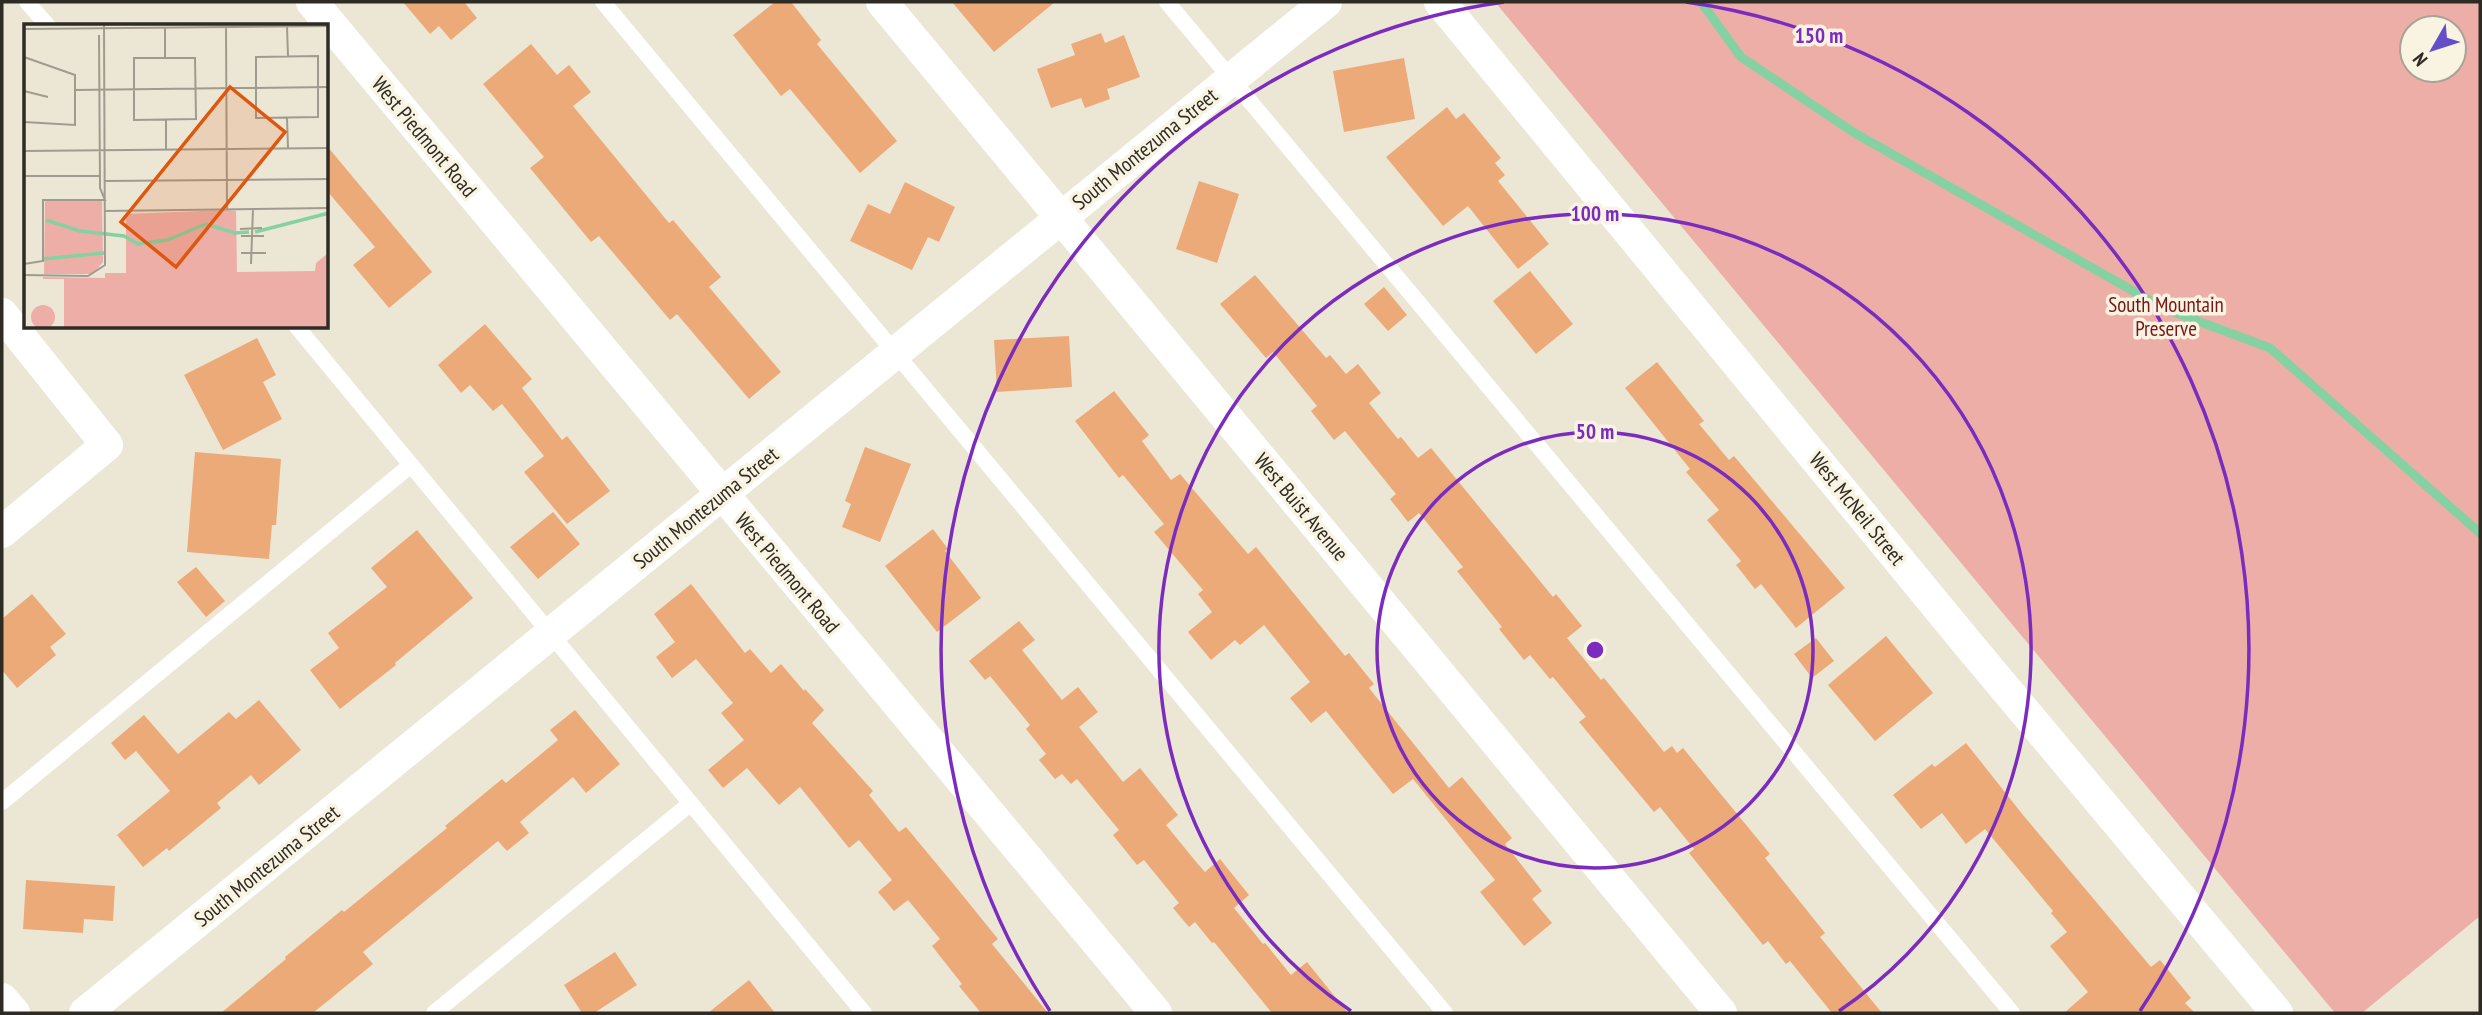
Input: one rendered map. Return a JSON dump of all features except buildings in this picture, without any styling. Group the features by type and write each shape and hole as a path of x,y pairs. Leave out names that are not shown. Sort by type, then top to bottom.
{"street":[{"name":"West Piedmont Road","path":"312,2 1156,1013"},
{"name":"West Buist Avenue","path":"881,2 1721,1013"},
{"name":"South Montezuma Street","path":"85,1013 1326,2"},
{"name":"West McNeil Street","path":"1440,2 1976,654 2277,1013"},
{"path":"2,314 107,445 2,531"},
{"path":"2,999 14,1013"}],"lane":[{"path":"27,2 46,24"},
{"path":"603,2 1445,1013"},
{"path":"1167,2 2012,1013"},
{"path":"299,329 864,1013"},
{"path":"2,802 411,465"},
{"path":"434,1013 691,803"}],"green space":[{"name":"South Mountain Preserve","path":"1495,2 2480,2 2480,916 2362,1013 2335,1013"}],"waterway":[{"path":"1701,2 1741,57 1853,132 2163,308 2270,348 2480,533"}]}
